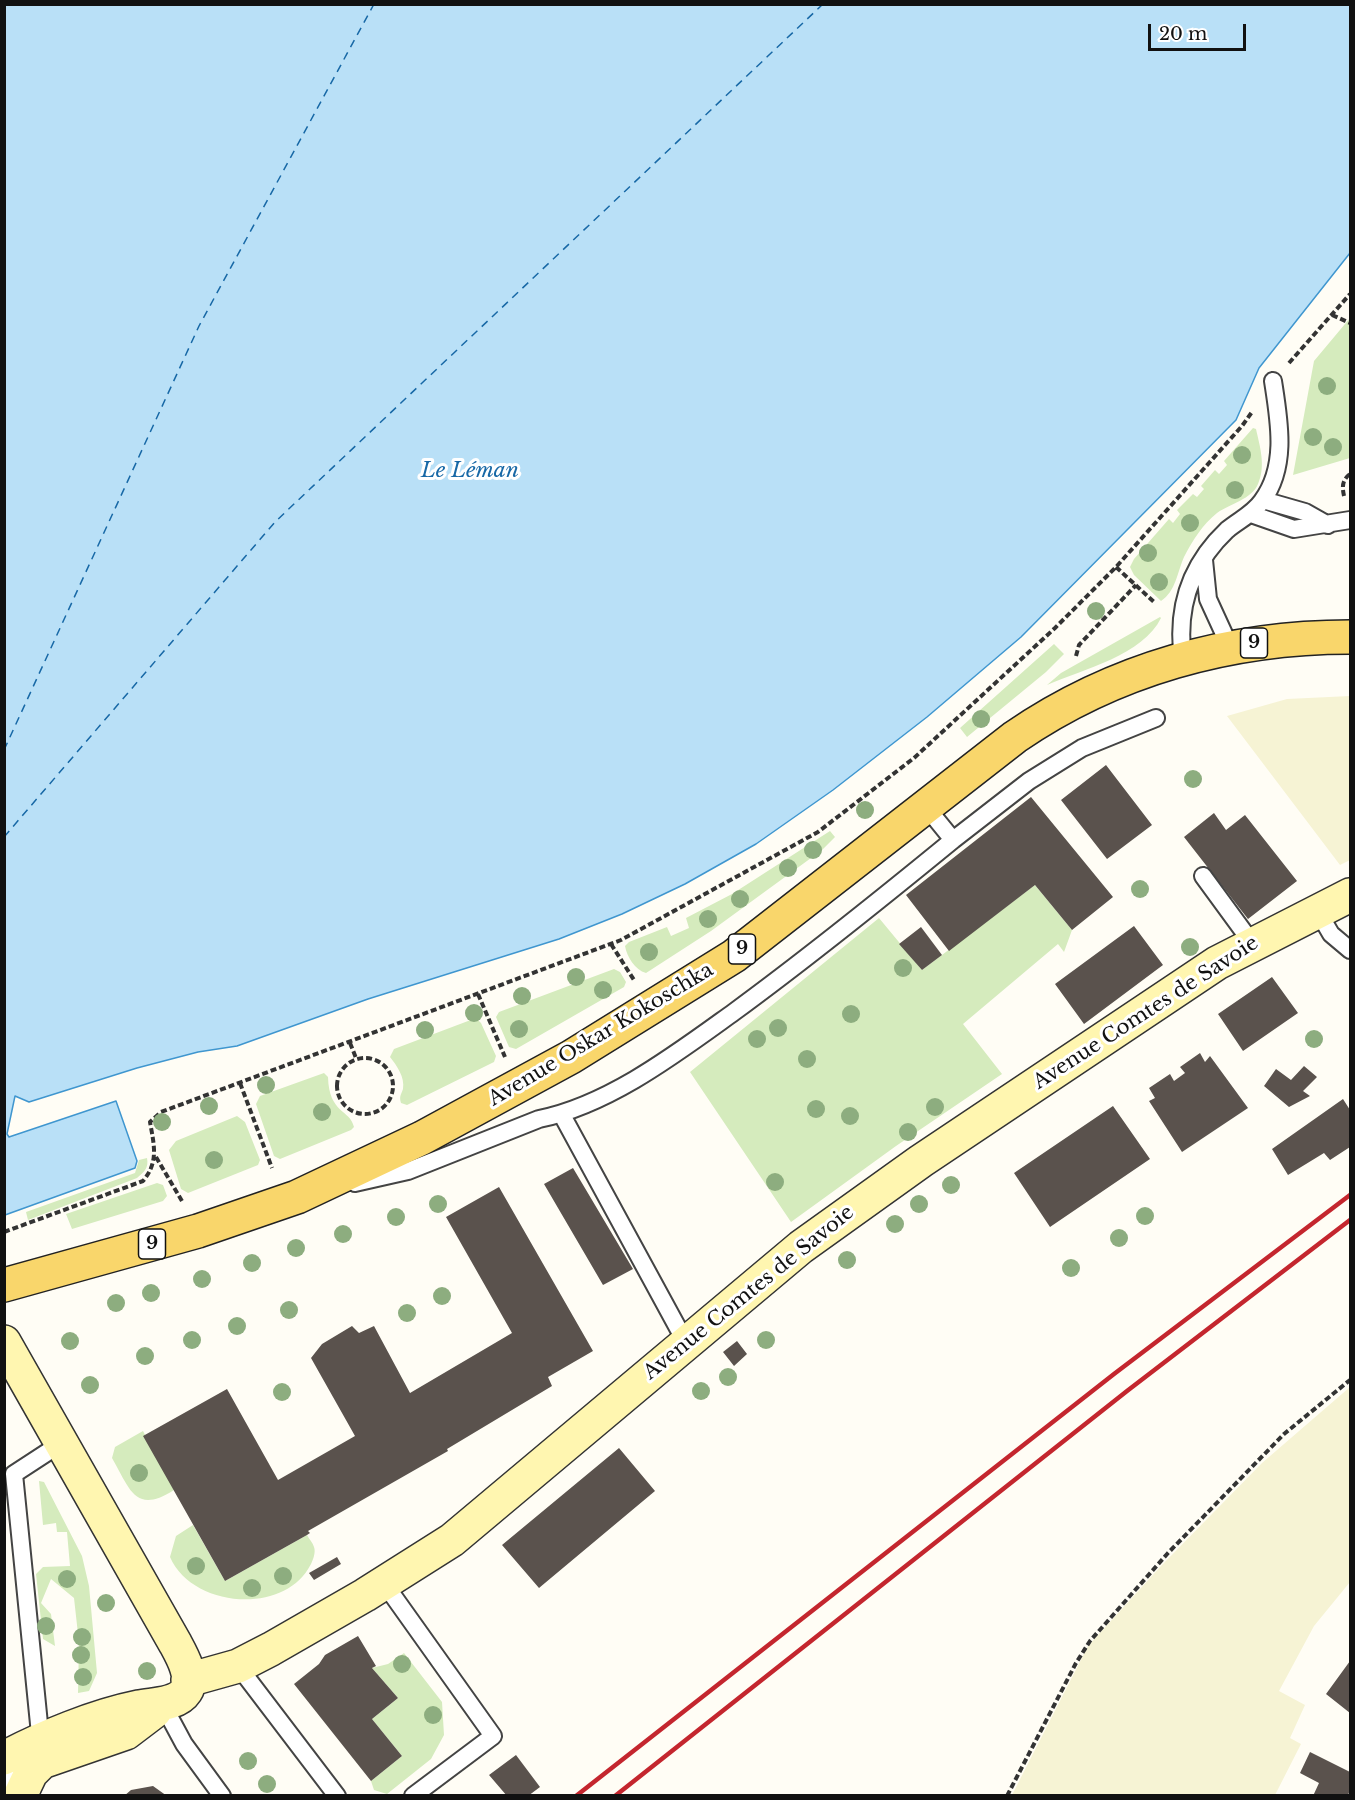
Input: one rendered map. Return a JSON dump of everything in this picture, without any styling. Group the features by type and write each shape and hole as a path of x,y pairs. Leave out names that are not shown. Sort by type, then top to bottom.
{"main road":[{"name":"Avenue Oskar Kokoschka","path":"4,1285 198,1231 297,1197 422,1138 571,1058 734,956 1046,716 1089,692 1183,659 1230,647 1273,640 1350,637"}],"street":[{"name":"Avenue Comtes de Savoie","path":"188,1680 238,1666 384,1583 460,1533 685,1341 801,1247 921,1161 1149,1006 1252,943 1350,894"},
{"path":"4,1342 175,1643 188,1680 188,1688 184,1694 162,1703 146,1720 126,1733 4,1758"},
{"path":"16,1786 36,1766 44,1751"}],"lane":[{"path":"1183,659 1179,624 1183,605 1204,559 1221,536 1251,514 1263,500 1275,473 1281,431 1273,381"},
{"path":"1263,500 1305,513 1328,525"},
{"path":"1251,514 1294,529 1350,520"},
{"path":"1204,559 1208,599 1230,647"},
{"path":"297,1197 408,1171 539,1119 562,1114 629,1082 680,1052 814,954 1029,781 1082,748 1156,718"},
{"path":"927,808 953,840"},
{"path":"1203,876 1252,943"},
{"path":"1317,910 1331,934 1350,950"},
{"path":"562,1114 685,1341"},
{"path":"44,1751 14,1474 60,1444"},
{"path":"384,1583 493,1736 413,1796"},
{"path":"238,1666 337,1796"},
{"path":"162,1703 184,1744 222,1796"}],"path":[{"path":"182,1202 156,1157 150,1122 161,1112 611,944 818,832 914,758 1055,628 1116,567 1242,426 1273,381 1350,294"},
{"path":"1332,315 1350,323"},
{"path":"1116,567 1154,602"},
{"path":"1076,656 1079,645 1136,585"},
{"path":"611,944 637,986"},
{"path":"478,994 506,1061"},
{"path":"350,1043 356,1058"},
{"path":"356,1058 366,1058 384,1064 393,1081 390,1100 376,1112 366,1114 349,1110 338,1095 338,1077 348,1062 356,1058"},
{"path":"240,1083 272,1168"},
{"path":"376,1112 379,1123"},
{"path":"4,1232 143,1181 151,1172 156,1157"},
{"path":"1007,1796 1076,1663 1090,1641 1168,1553 1284,1434 1350,1380"}],"shaded area":[{"path":"1350,696 1350,860 1340,865 1227,716 1287,699"},
{"path":"1350,1387 1350,1582 1314,1626 1279,1691 1305,1705 1290,1738 1301,1744 1275,1795 1012,1795 1088,1646 1161,1566 1262,1463"}],"green space":[{"path":"1350,318 1350,458 1293,475 1314,361"},
{"path":"1253,428 1256,429 1262,456 1262,470 1258,484 1251,494 1212,517 1194,539 1184,557 1173,587 1161,601 1134,575 1130,567 1134,559 1169,519 1173,523 1180,514 1177,510 1193,494 1197,497 1204,489 1201,486 1215,470 1219,474 1227,465 1224,461"},
{"path":"1160,617 1152,631 1127,651 1095,667 1047,685 1061,673"},
{"path":"1054,644 1064,654 1046,672 967,737 960,728"},
{"path":"830,831 835,837 822,850 711,931 646,973 632,962 625,946 629,942 667,927 671,936 689,928 686,918 732,894"},
{"path":"1035,885 1072,930 1064,952 1058,944 963,1024 1002,1074 896,1146 791,1222 690,1072 879,918 922,970"},
{"path":"614,969 620,972 626,982 624,987 516,1049 509,1047 496,1017 499,1012"},
{"path":"476,1018 481,1023 496,1056 494,1062 407,1105 401,1103 403,1080 390,1057 394,1049"},
{"path":"324,1073 328,1077 332,1098 352,1121 354,1127 280,1159 274,1156 256,1104 260,1096"},
{"path":"237,1116 245,1122 260,1160 258,1165 188,1193 181,1189 169,1150 176,1141"},
{"path":"147,1158 147,1167 137,1178 28,1220 26,1212 135,1173 139,1160"},
{"path":"157,1183 163,1185 167,1196 163,1201 72,1229 66,1214"},
{"path":"143,1431 174,1490 150,1500 135,1495 112,1458 115,1447"},
{"path":"39,1481 44,1482 82,1556 89,1586 97,1673 89,1691 78,1693 79,1643 74,1598 51,1579 41,1603 51,1614 55,1646 43,1639 36,1574 43,1567 70,1566 67,1532 57,1532 56,1523 43,1525"},
{"path":"193,1525 225,1581 307,1535 314,1547 314,1556 298,1581 281,1592 261,1598 239,1599 217,1595 198,1587 181,1574 170,1557 176,1536"},
{"path":"404,1653 442,1702 444,1735 431,1759 387,1794 374,1790 371,1781 402,1756 372,1719 398,1698 372,1668 388,1664"}],"water":[{"name":"Le Léman","path":"4,5 1350,5 1350,253 1259,368 1236,420 1021,637 927,717 833,790 756,844 685,884 622,914 559,939 368,999 237,1046 198,1052 137,1068 29,1102 15,1096 7,1134 9,1137 116,1101 137,1161 135,1168 5,1215"}],"building":[{"path":"1106,765 1152,825 1107,859 1061,800"},
{"path":"1031,797 1113,897 1072,930 1035,885 949,951 906,895"},
{"path":"1214,813 1226,830 1245,815 1297,881 1248,919 1184,837"},
{"path":"1134,926 1163,965 1084,1024 1055,984"},
{"path":"921,927 942,955 922,970 899,944"},
{"path":"1272,977 1298,1013 1243,1051 1218,1014"},
{"path":"1200,1053 1205,1062 1210,1056 1248,1108 1182,1152 1149,1101 1155,1098 1149,1088 1170,1074 1174,1081 1185,1073 1180,1067"},
{"path":"1304,1066 1317,1077 1303,1091 1310,1096 1289,1107 1264,1086 1276,1069 1291,1080"},
{"path":"1343,1099 1350,1110 1350,1147 1330,1160 1324,1153 1288,1175 1272,1149"},
{"path":"1113,1106 1150,1159 1050,1227 1014,1173"},
{"path":"573,1168 633,1269 603,1285 544,1184"},
{"path":"499,1187 593,1351 548,1377 552,1386 447,1449 448,1451 225,1581 143,1436 227,1389 278,1480 355,1436 311,1358 322,1344 352,1326 359,1333 374,1326 410,1393 512,1333 446,1217"},
{"path":"737,1341 747,1354 734,1366 723,1352"},
{"path":"619,1448 655,1491 539,1588 502,1545"},
{"path":"337,1557 341,1564 314,1580 309,1573"},
{"path":"358,1636 376,1666 372,1668 398,1698 372,1719 402,1756 371,1781 294,1684 319,1664 325,1655"},
{"path":"1350,1661 1350,1713 1326,1694"},
{"path":"1310,1752 1350,1772 1348,1796 1313,1796 1319,1783 1300,1773"},
{"path":"516,1755 540,1787 528,1796 507,1796 489,1775"},
{"path":"153,1786 167,1796 124,1796 131,1790"}],"ferry route":[{"path":"4,750 199,326 374,4"},
{"path":"4,837 275,522 823,4"}],"railway":[{"path":"576,1796 1114,1374 1350,1195"},
{"path":"615,1796 1127,1391 1350,1220"}]}
